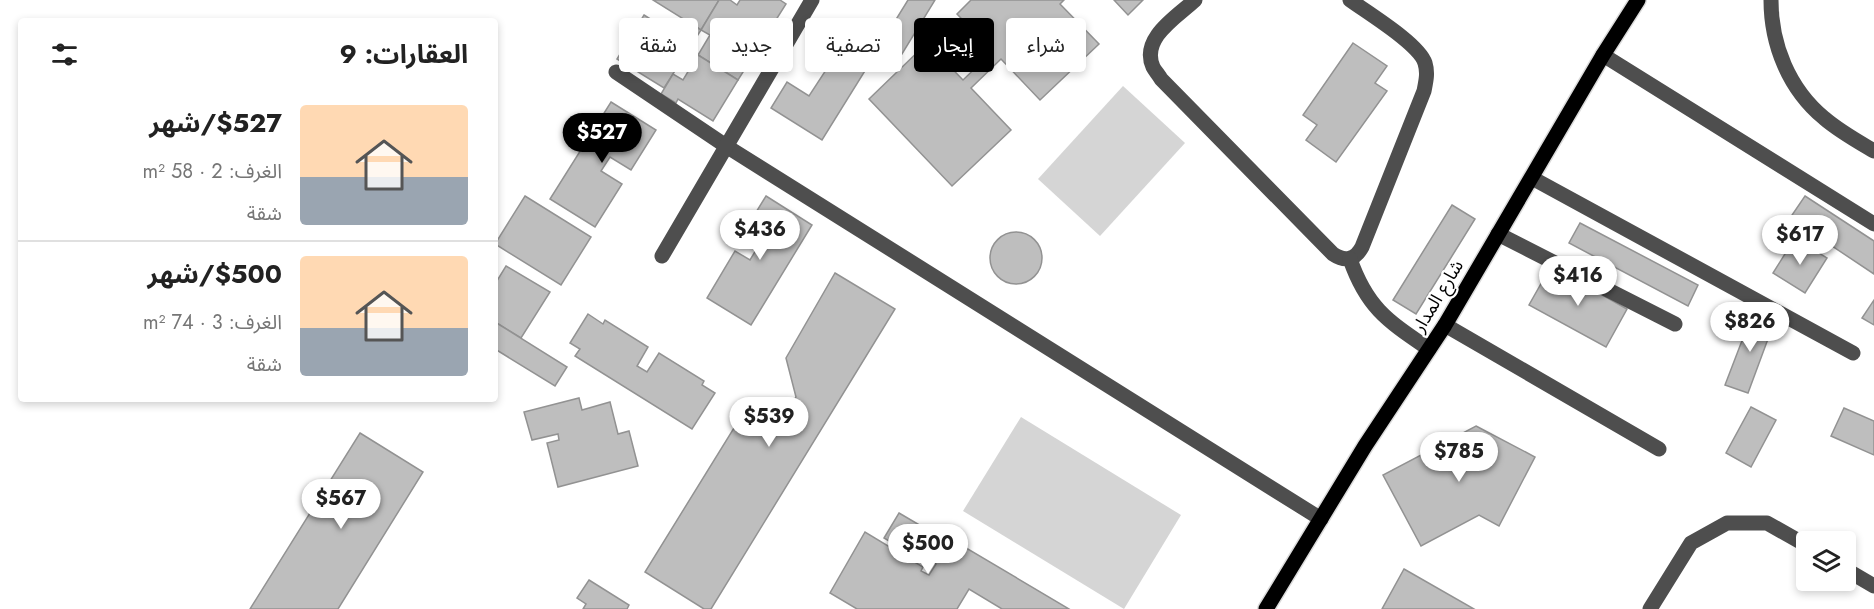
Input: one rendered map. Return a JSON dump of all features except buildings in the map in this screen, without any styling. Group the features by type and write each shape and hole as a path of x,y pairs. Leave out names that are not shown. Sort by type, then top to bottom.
{"main road":[{"name":"شارع المدار","path":"1266,609 1365,446 1445,325 1603,55 1638,0"}],"street":[{"path":"662,256 812,0"},
{"path":"1196,0 1156,36 1150,51 1152,66 1161,78 1333,254 1341,259 1350,259 1358,255 1362,247 1424,91 1427,76 1425,62 1417,49 1350,0"},
{"path":"1771,0 1775,39 1782,62 1793,83 1807,102 1824,118 1874,151"},
{"path":"1603,55 1874,224"},
{"path":"616,72 726,146 1321,519"},
{"path":"1532,178 1853,353"},
{"path":"1498,234 1676,324"},
{"path":"1350,259 1361,287 1378,312 1429,349"},
{"path":"1445,325 1659,449"},
{"path":"1650,609 1691,543 1727,523 1767,523 1796,539"},
{"path":"1856,575 1874,586"}],"shaded area":[{"path":"1123,86 1185,143 1100,236 1038,179"},
{"path":"1021,417 1181,515 1124,609 963,511"}]}
